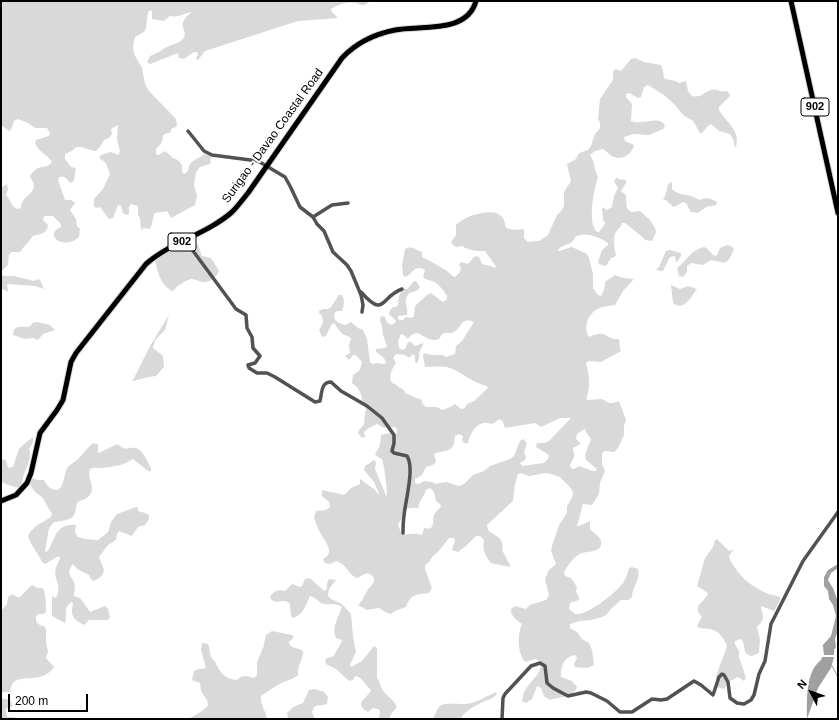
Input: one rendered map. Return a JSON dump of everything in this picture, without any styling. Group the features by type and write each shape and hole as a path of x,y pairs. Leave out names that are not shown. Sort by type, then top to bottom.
{"highway":[{"name":"Surigao - Davao Coastal Road","path":"1,501 16,495 27,483 31,473 40,432 62,403 66,391 71,362 81,345 142,268 154,258 232,212 241,202 346,53 360,42 375,35 394,30 425,28 460,21 471,11 476,1"},
{"name":"902","path":"791,1 838,213"}],"street":[{"path":"188,131 202,149 208,154 253,160 266,165 285,177 300,207 313,217 317,224 325,232 333,252 349,268 359,289 362,302 362,312"},
{"path":"313,217 332,205 348,203"},
{"path":"185,240 234,308 246,314 247,328 252,337 253,348 260,356 255,363 248,365 249,368 257,373 268,373 315,402 320,400 324,385 327,382 331,382 341,392 372,409 384,420 394,435 392,451 394,453 407,456 410,462 410,478 403,518 403,533"},
{"path":"359,289 372,303 378,305 383,303 402,288"},
{"path":"502,719 503,698 531,666 540,663 545,666 547,683 552,688 568,696 586,692 591,693 607,701 615,710 622,713 629,713 652,699 667,699 694,681 713,695 719,676 722,674 724,674 727,679 730,698 737,703 742,704 747,702 754,695 759,674 765,661 772,624 803,561 838,512"}],"shaded area":[{"path":"1,1 370,1 365,5 350,2 338,5 331,9 338,18 298,21 205,51 198,60 196,59 198,54 197,52 194,52 184,59 179,58 178,53 150,64 147,62 150,56 183,39 185,36 183,27 184,21 192,12 179,16 170,16 164,21 152,19 152,11 149,10 147,25 144,32 135,37 133,46 134,54 142,68 145,84 149,91 176,119 177,126 172,128 170,133 166,133 163,136 162,142 156,150 156,154 159,155 165,151 173,158 178,160 182,165 182,172 184,174 188,171 190,164 194,160 204,154 211,156 210,164 200,167 196,172 194,185 197,196 195,205 171,218 167,211 156,213 154,214 150,229 144,228 141,230 138,206 131,204 129,207 129,214 126,215 123,213 121,206 118,205 113,218 109,219 100,207 96,208 94,206 94,199 103,189 110,174 106,163 99,158 101,155 111,152 118,155 120,152 117,139 118,125 111,129 112,134 109,138 104,140 96,151 76,147 72,151 65,154 65,159 71,167 76,168 74,180 70,183 66,178 60,177 58,180 65,200 71,200 75,203 70,210 76,219 77,226 80,229 79,237 68,242 58,240 54,234 56,230 61,227 61,224 53,216 44,216 43,220 48,225 46,230 43,233 33,236 20,252 12,252 9,254 8,265 1,272 1,188 7,184 8,189 6,195 15,208 21,208 23,201 32,192 34,186 30,176 36,169 47,166 52,162 38,149 35,143 36,140 49,136 50,133 47,128 35,128 18,119 14,121 11,130 9,131 1,125"},
{"path":"635,58 644,62 661,65 664,78 679,83 686,81 688,91 692,96 700,96 713,90 727,91 730,96 719,107 719,110 735,131 737,141 735,147 730,134 719,131 711,124 702,133 700,133 693,121 683,115 664,95 648,85 644,87 641,97 638,98 629,93 626,94 626,97 632,104 631,121 659,121 665,126 663,129 649,135 633,134 624,137 625,141 634,145 632,151 627,156 617,158 603,149 595,151 590,155 598,177 592,206 592,221 597,232 599,232 605,224 603,220 602,207 607,210 612,207 614,196 618,188 614,181 617,177 618,179 626,180 626,183 621,191 626,195 627,208 631,212 640,211 650,220 656,232 652,241 645,240 625,223 622,223 614,238 616,256 611,258 606,266 599,264 598,262 602,250 608,245 608,243 592,235 585,234 576,236 570,244 563,246 558,250 572,247 587,254 593,274 593,288 598,295 601,296 605,288 605,282 615,275 623,278 634,279 623,291 615,305 597,309 590,315 586,328 589,337 603,334 614,339 619,339 621,351 601,362 589,361 586,363 589,381 587,400 602,399 609,403 619,401 626,420 624,435 618,448 614,452 605,451 602,453 602,464 605,471 600,483 599,494 592,505 583,504 577,526 590,521 590,529 599,538 601,545 597,550 582,553 576,556 564,572 565,576 571,578 577,587 576,592 579,597 579,600 570,603 569,609 575,614 586,612 601,603 620,587 627,576 629,568 632,567 638,569 639,573 632,597 628,600 621,600 602,617 570,624 570,628 589,643 592,650 594,665 587,668 575,667 574,664 577,658 575,655 565,660 561,669 561,677 572,681 577,687 576,690 566,696 550,700 544,696 541,688 537,686 532,699 526,703 522,701 524,692 539,672 541,665 540,661 535,659 526,662 523,660 519,642 519,633 522,624 513,616 511,609 515,606 526,609 530,605 546,600 549,595 545,579 549,570 556,564 551,551 559,525 567,513 567,506 572,498 573,493 571,488 560,477 551,474 545,473 529,476 521,473 518,474 513,501 487,525 488,530 502,542 502,550 510,567 491,563 484,552 484,540 480,536 476,536 458,552 452,550 455,540 454,538 449,538 425,565 432,588 429,593 412,597 406,607 391,614 379,608 367,610 358,605 373,583 373,577 370,574 364,574 357,578 354,577 340,562 336,561 330,564 325,563 323,559 329,553 329,549 314,518 316,511 326,510 330,507 329,502 322,496 322,490 344,495 351,488 360,484 360,479 374,489 380,496 374,482 364,470 365,466 374,460 376,462 375,469 387,498 386,478 382,459 375,454 380,445 381,435 389,433 394,436 396,435 397,431 396,427 384,428 377,424 364,432 365,437 362,438 358,433 364,424 366,409 362,401 361,394 357,387 352,383 353,375 360,370 362,362 356,355 353,355 349,360 345,356 350,353 349,345 351,339 350,337 342,334 334,323 331,325 326,336 322,337 319,330 323,323 322,316 319,311 331,307 339,295 342,295 344,301 342,311 335,312 335,320 345,325 351,322 363,330 367,339 370,362 372,364 383,364 386,363 384,358 376,352 376,349 385,348 387,346 380,320 381,316 385,317 387,322 391,325 395,323 396,321 389,314 393,307 398,305 401,292 416,281 420,287 416,291 409,293 407,296 407,315 398,316 398,319 400,320 403,320 406,317 412,318 414,316 415,306 431,293 443,302 447,299 446,294 438,285 423,277 425,270 418,268 405,277 403,275 402,265 405,249 412,248 422,252 422,257 455,277 460,272 461,267 459,265 461,262 468,264 474,257 477,256 482,264 497,268 485,251 471,250 462,246 456,247 451,242 456,235 456,225 465,218 486,212 492,212 502,217 506,228 514,230 524,229 524,238 528,242 539,241 548,235 557,215 564,206 564,192 571,181 567,164 576,159 579,153 588,150 591,146 595,134 600,128 598,119 600,99 613,80 613,72 615,69 621,71 631,59","holes":["468,320 474,322 462,341 456,346 455,354 446,357 443,355 431,355 424,353 423,356 425,367 447,367 487,386 488,388 474,401 467,404 465,408 461,409 455,404 442,410 437,407 426,407 421,399 405,393 404,390 392,383 390,375 396,363 393,358 396,354 405,355 409,358 413,354 415,356 415,362 417,363 419,352 423,344 415,346 411,342 408,342 405,349 402,350 399,348 398,341 401,334 408,339 415,333 418,333 431,340 437,340 443,333 454,332 463,322","560,418 571,418 549,441 537,443 536,447 549,455 548,459 544,463 522,466 520,463 525,460 526,456 524,453 527,443 523,439 520,441 514,456 473,475 464,484 459,486 446,482 435,484 424,481 419,484 415,483 415,479 422,475 426,467 433,465 436,462 434,454 452,448 455,436 459,434 463,436 462,440 464,443 468,443 473,430 483,423 492,424 500,419 505,428 535,423 541,427","586,428 585,431 591,439 585,455 586,460 597,469 596,471 579,466 574,469 571,468 570,465 574,456 573,448 581,444 576,439 577,434","430,488 434,492 436,501 441,507 433,517 432,527 428,529 424,528 421,535 401,533 398,524 404,512 408,509 418,508 426,490"]},
{"path":"670,182 672,183 672,189 681,194 692,196 700,200 704,198 711,199 717,202 716,205 706,207 698,213 691,212 686,203 683,202 674,207 672,206 666,200 663,200"},
{"path":"189,238 198,245 202,256 211,258 219,271 215,277 209,281 202,282 191,279 180,284 172,292 161,280 154,258"},
{"path":"727,245 734,249 726,262 723,263 711,260 703,265 691,263 687,266 687,272 683,277 679,276 677,268 695,251 704,247 715,256 720,248"},
{"path":"670,250 681,253 681,256 676,263 675,256 670,257 663,271 659,271 656,269 659,267 666,251"},
{"path":"1,272 2,275 5,276 14,276 34,281 38,279 40,280 44,289 35,286 8,284 8,292 3,289 1,290"},
{"path":"671,285 680,289 688,286 697,289 687,302 681,306 673,303"},
{"path":"169,315 165,330 155,340 153,348 163,356 164,367 156,376 132,382 150,346"},
{"path":"37,322 50,325 55,330 43,334 38,340 33,338 25,339 13,335 17,327 28,327 31,326 32,323"},
{"path":"33,437 33,442 29,449 30,458 23,476 22,486 18,488 2,482 1,460 5,459 9,468 13,467 19,449"},
{"path":"93,443 98,445 99,453 117,444 125,449 138,449 145,456 151,471 148,471 133,459 118,465 90,469 89,476 92,487 91,494 87,498 77,503 74,516 66,520 54,522 49,528 45,552 48,551 60,529 69,525 76,525 75,532 78,537 98,540 108,532 111,522 117,514 136,507 138,508 138,511 149,515 149,519 145,525 138,527 132,536 119,531 116,540 108,545 99,557 104,570 102,576 99,578 93,581 89,575 77,569 73,564 71,567 69,574 75,584 74,596 80,598 90,612 105,606 108,609 110,617 108,620 89,620 84,625 73,617 72,602 66,609 65,623 52,616 52,596 55,598 58,591 55,571 60,559 59,556 45,564 42,562 29,540 28,536 30,532 36,526 51,517 52,513 42,498 31,487 30,483 33,478 37,480 44,480 52,489 59,489 68,467"},
{"path":"717,539 729,551 734,549 729,556 730,560 745,580 768,594 781,598 774,611 761,606 763,619 757,627 760,640 759,653 752,656 749,655 745,652 744,644 741,639 735,641 746,678 744,681 738,677 730,681 724,689 717,687 716,678 727,645 722,636 716,631 697,626 702,617 698,612 698,606 708,593 697,586 705,558"},
{"path":"838,564 838,568 831,573 828,580 833,588 838,602 838,630 835,639 836,647 834,650 834,655 824,655 822,646 831,636 836,616 833,605 829,599 828,591 824,586 824,577 828,570"},
{"path":"308,578 324,591 327,589 329,579 336,580 329,589 328,596 342,604 351,614 356,652 350,665 351,667 362,661 374,646 377,648 377,678 381,688 397,707 389,719 379,718 380,711 378,709 373,708 368,712 361,706 362,701 371,690 362,679 355,676 353,680 349,681 336,669 326,664 325,659 334,656 341,644 342,640 336,638 334,630 342,607 321,603 310,596 302,612 293,618 291,616 290,604 286,601 279,602 271,599 270,597 276,591 285,591 292,584 300,587 305,579"},
{"path":"32,585 38,588 43,588 44,591 46,612 36,616 36,621 38,624 45,627 48,652 46,658 54,667 44,676 17,680 12,684 10,692 1,692 1,611 7,604 8,597 12,594 20,597"},
{"path":"272,631 292,635 294,637 289,642 290,645 303,651 298,669 298,675 279,684 261,696 261,702 267,719 188,719 202,711 208,705 207,700 201,691 200,683 192,680 194,671 206,668 201,650 202,643 208,644 211,657 226,677 237,680 243,676 254,678 257,675 257,662 263,648 266,635"},
{"path":"822,657 834,657 831,668 818,688 807,719 808,687 812,672"},
{"path":"315,689 324,692 328,697 327,704 314,707 312,712 315,719 288,719 287,713 293,707 303,703 309,690"},
{"path":"496,692 497,694 494,697 470,709 460,719 433,719 437,710 443,704 469,704"},
{"path":"1,698 10,700 12,704 12,707 8,707 6,710 7,717 14,717 17,719 1,719"}],"waterway":[{"path":"831,664 838,677"}]}
